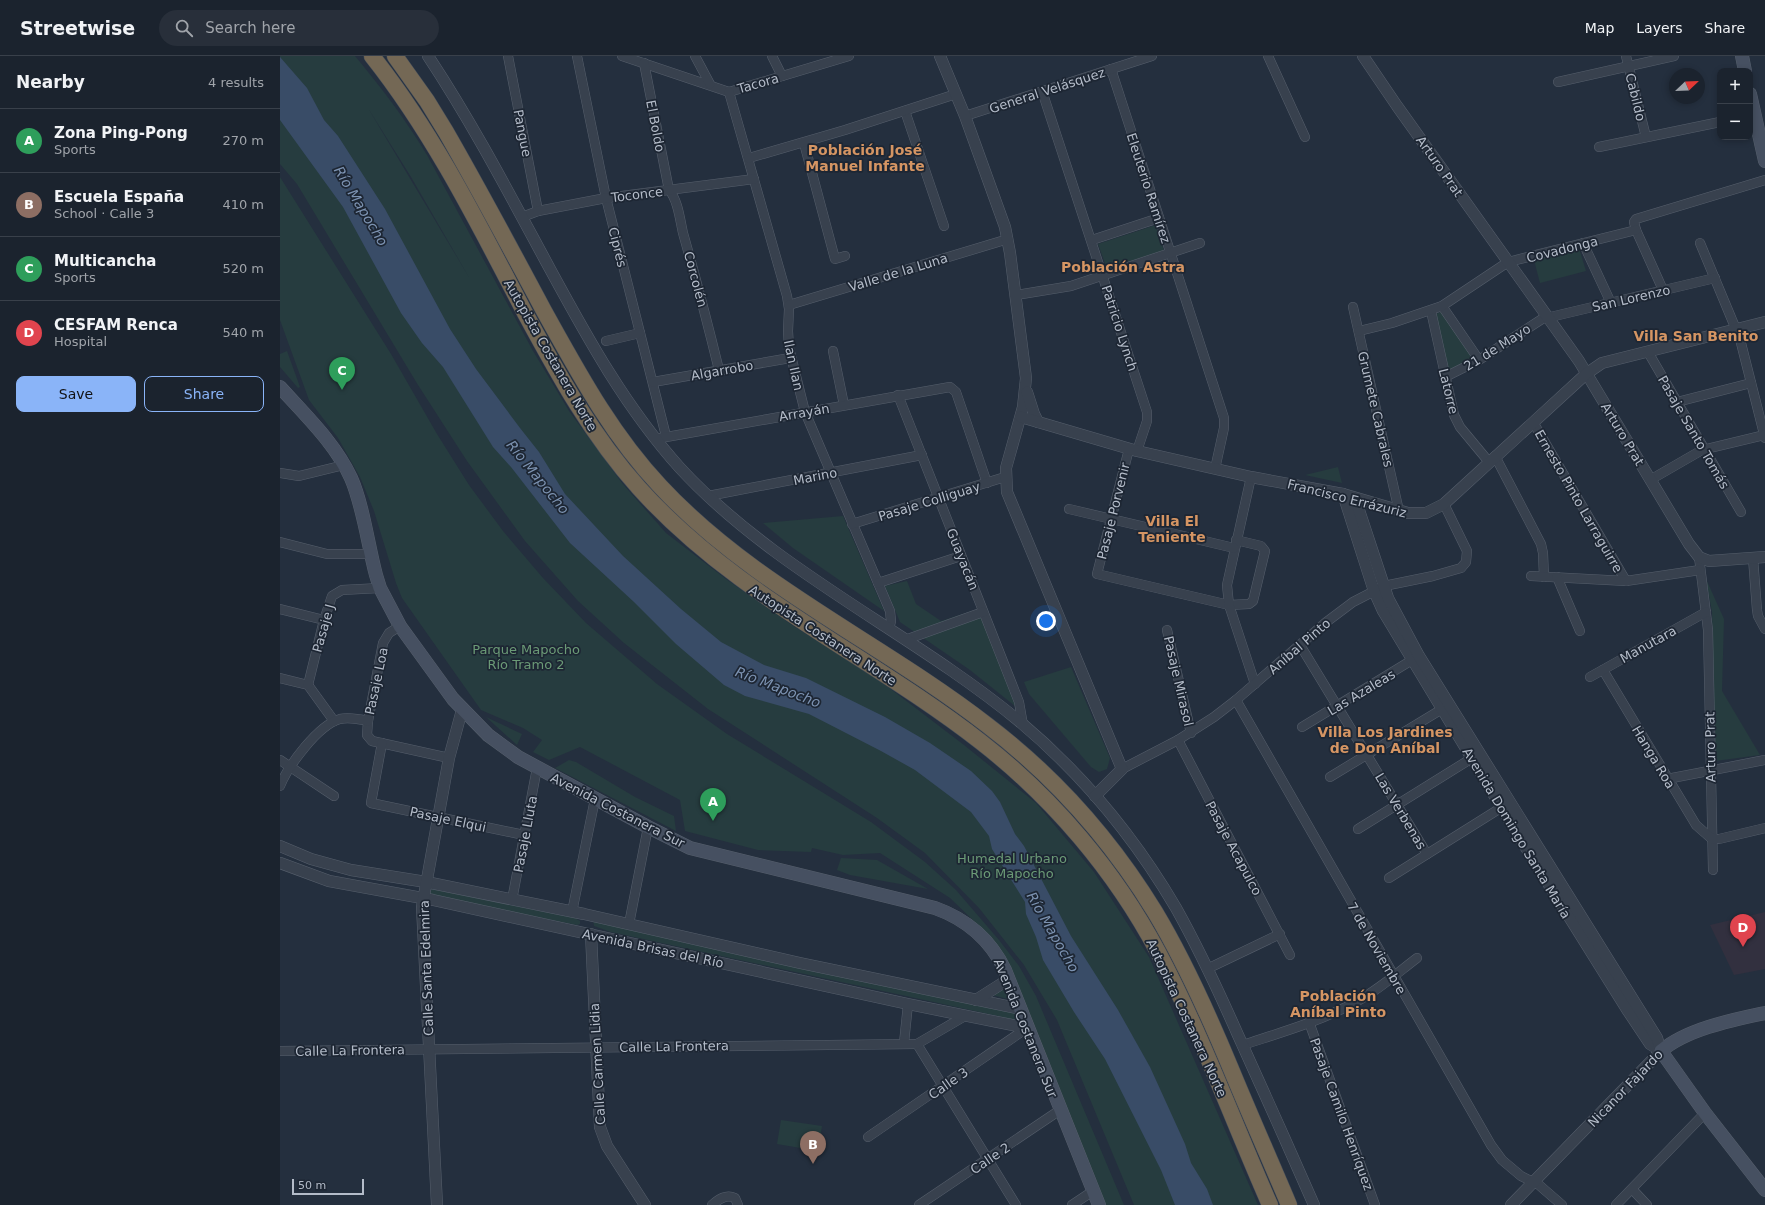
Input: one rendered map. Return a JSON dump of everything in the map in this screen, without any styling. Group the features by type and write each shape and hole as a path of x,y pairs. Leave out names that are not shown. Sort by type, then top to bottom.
{"highway":[{"name":"Autopista Costanera Norte","path":"372,56 396,87 427,134 547,354 579,408 612,456 640,489 678,529 742,582 873,668 981,742 1046,800 1092,852 1135,912 1170,975 1205,1050 1270,1205"},
{"name":"Autopista Costanera Norte","path":"395,56 427,101 453,143 588,390 628,448 657,483 709,534 756,569 946,695 994,730 1023,754 1054,784 1103,837 1148,900 1188,972 1216,1033 1289,1205"}],"main road":[{"path":"1742,56 1744,68"},
{"path":"1753,119 1765,161"},
{"name":"Avenida Costanera Sur","path":"280,387 335,450 344,465 357,494 370,554 380,588 400,626 443,687 462,710 497,743 537,768 690,848 921,904 946,912 967,924 983,937 1001,962 1009,979 1027,1028 1099,1205"},
{"name":"Nicanor Fajardo","path":"1661,1051 1683,1037 1730,1021 1765,1013"},
{"name":"Avenida Domingo Santa María","path":"1661,1051 1705,1113 1765,1190"}],"street":[{"path":"428,56 469,122 597,353 631,407 655,439 684,472 708,496 759,540 974,687 1023,724 1067,766 1095,796 1127,835 1176,908 1208,969 1314,1205"},
{"name":"Pangue","path":"508,56 538,211"},
{"name":"Ciprés","path":"577,56 606,198 666,436"},
{"name":"Tacora","path":"622,56 710,84 729,92 849,56"},
{"path":"695,56 710,84"},
{"path":"940,56 965,116 1008,239 1024,357 1026,388 1038,422"},
{"name":"General Velásquez","path":"965,116 1152,56"},
{"path":"1268,56 1305,137"},
{"name":"Arturo Prat","path":"1363,56 1548,317 1586,374 1689,544 1699,557 1708,630 1713,870"},
{"name":"Cabildo","path":"1626,56 1646,137"},
{"path":"1558,82 1674,56"},
{"path":"774,57 782,76"},
{"name":"El Boldo","path":"644,63 669,190"},
{"name":"Eleuterio Ramírez","path":"1111,69 1224,418 1224,428 1215,469"},
{"name":"Patricio Lynch","path":"1042,91 1104,276 1147,412 1147,421 1133,450"},
{"name":"Ilan Ilan","path":"729,92 749,158 789,305 788,338 790,358 806,412 890,611 891,621 889,629"},
{"path":"749,158 804,143 956,94"},
{"path":"905,111 944,226"},
{"path":"1599,147 1717,123"},
{"path":"804,143 835,259 845,256"},
{"name":"Toconce","path":"522,217 538,211 606,198 754,179"},
{"path":"1663,290 1636,230 1634,222 1639,218 1765,180"},
{"name":"Corcolén","path":"669,190 674,199 690,256 719,370"},
{"path":"1092,240 1159,218"},
{"name":"Covadonga","path":"1359,331 1431,311 1442,306 1508,262 1636,230"},
{"name":"Valle de la Luna","path":"789,305 1008,239"},
{"path":"1016,295 1058,289 1104,276 1200,243"},
{"path":"1583,243 1611,303"},
{"path":"1650,480 1704,449 1765,437 1737,330 1700,243"},
{"name":"San Lorenzo","path":"1548,317 1715,278"},
{"path":"1442,306 1479,360"},
{"name":"Grumete Cabrales","path":"1353,307 1399,511"},
{"name":"Latorre","path":"1431,311 1445,377 1456,419 1492,459 1541,544 1544,577"},
{"name":"21 de Mayo","path":"1445,377 1479,360 1536,322 1548,317"},
{"name":"Francisco Errázuriz","path":"1021,417 1133,450 1251,477 1343,494 1399,511 1414,514 1426,514 1444,504 1586,374 1602,363 1765,322"},
{"path":"606,341 640,333"},
{"path":"833,351 844,405"},
{"name":"Pasaje Santo Tomás","path":"1648,352 1741,512"},
{"name":"Algarrobo","path":"653,382 790,358"},
{"path":"1677,402 1751,383"},
{"name":"Arrayán","path":"655,439 946,387 952,388 956,392 987,482"},
{"path":"1026,388 1021,417 1007,459 1005,477 1009,499 1122,769"},
{"name":"Guayacán","path":"898,395 1019,702 1023,724"},
{"name":"Ernesto Pinto Larraguirre","path":"1533,422 1626,581"},
{"name":"Pasaje Porvenir","path":"1133,450 1111,519 1097,574 1229,605"},
{"name":"Marino","path":"708,496 922,455"},
{"path":"280,473 299,476 344,465"},
{"name":"Pasaje Colliguay","path":"852,524 1005,477"},
{"path":"1251,477 1227,585 1229,605 1255,684"},
{"name":"Avenida Domingo Santa María","path":"1343,494 1379,588"},
{"name":"Avenida Domingo Santa María","path":"1355,498 1379,588 1383,611 1416,658 1632,1008 1650,1044 1661,1051"},
{"name":"Aníbal Pinto","path":"1095,796 1122,769 1191,733 1236,700 1339,612 1379,588 1458,570 1464,565 1468,557 1467,551 1444,504"},
{"path":"1069,509 1235,544 1262,546 1265,549 1265,553 1252,602 1247,604 1229,605"},
{"path":"280,542 327,554 370,554"},
{"path":"878,583 961,556"},
{"path":"1699,557 1709,561 1765,557"},
{"path":"1753,558 1758,616 1765,629"},
{"path":"1531,576 1626,581 1700,570"},
{"path":"1558,578 1580,631"},
{"name":"Pasaje J","path":"308,685 324,620 330,600 335,593 342,590 380,588"},
{"path":"280,609 324,620"},
{"path":"905,640 984,612"},
{"name":"Manutara","path":"1590,677 1706,612"},
{"name":"Pasaje Loa","path":"382,743 372,741 366,735 368,721 383,643 389,633 400,626"},
{"name":"Pasaje Mirasol","path":"1167,630 1191,733"},
{"name":"Las Verbenas","path":"1300,644 1427,854"},
{"name":"Las Azaleas","path":"1302,727 1416,658"},
{"name":"Hanga Roa","path":"1603,670 1667,779 1696,825 1712,839"},
{"path":"280,678 308,685 334,721"},
{"name":"7 de Noviembre","path":"1236,700 1491,1145 1508,1165 1521,1176 1546,1190 1562,1205"},
{"path":"1330,777 1446,707"},
{"name":"Calle Santa Edelmira","path":"437,1205 422,898 450,758 462,710"},
{"path":"280,786 290,766 321,731 334,721 346,718 368,721"},
{"name":"Pasaje Acapulco","path":"1178,740 1290,955"},
{"path":"382,743 450,758"},
{"name":"Pasaje Elqui","path":"382,743 372,803 524,835"},
{"path":"1358,829 1476,756"},
{"path":"280,760 334,796"},
{"path":"1667,779 1765,760"},
{"name":"Pasaje Lluta","path":"512,900 537,768"},
{"path":"572,912 595,799"},
{"path":"1389,878 1506,804"},
{"path":"629,924 648,827"},
{"path":"1712,839 1725,838 1765,828"},
{"name":"Avenida Brisas del Río","path":"280,846 311,859 351,870 426,882 572,912 1020,1010"},
{"name":"Avenida Brisas del Río","path":"280,863 329,882 422,898 908,1004 1027,1028"},
{"name":"Calle Carmen Lidia","path":"591,934 599,1120 601,1133 607,1146 645,1205"},
{"path":"1208,969 1280,934"},
{"path":"1243,1046 1353,1004 1417,958"},
{"path":"976,1000 1009,979"},
{"path":"904,1043 908,1004"},
{"path":"965,1016 917,1044 1016,1205"},
{"name":"Pasaje Camilo Henríquez","path":"1308,1022 1375,1205"},
{"name":"Calle 3","path":"868,1137 1027,1028"},
{"name":"Calle La Frontera","path":"280,1051 917,1044"},
{"name":"Nicanor Fajardo","path":"1511,1205 1661,1051"},
{"name":"Calle 2","path":"919,1205 988,1160 1060,1110"},
{"path":"1616,1205 1705,1113"},
{"path":"1632,1189 1647,1205"},
{"path":"1072,1205 1094,1191"},
{"path":"712,1205 719,1199 732,1196 735,1198 738,1205"}],"shaded area":[{"path":"1765,912 1765,969 1734,975 1710,925"}],"green space":[{"name":"Humedal Urbano Río Mapocho","path":"280,56 355,56 393,104 427,155 533,351 569,411 622,483 666,533 726,579 795,627 875,677 964,745 1036,803 1094,872 1149,957 1258,1205 1134,1205 1057,1020 1024,965 979,908 925,853 877,818 708,709 624,643 578,601 525,541 467,461 418,385 297,184 280,164","holes":["368,108 411,177 470,279"]},
{"name":"Parque Mapocho Río Tramo 2","path":"280,177 391,354 437,434 469,485 503,531 543,578 586,623 657,684 727,734 871,822 925,862 956,890 999,940 1019,966 1036,996 1124,1205 1105,1205 1064,1107 977,924 950,898 880,853 843,855 812,848 811,852 758,850 685,831 680,800 580,747 549,760 533,752 542,740 523,728 481,710 402,598 374,511 360,477 338,438 309,400 280,320"},
{"path":"1156,225 1164,251 1107,269 1098,244"},
{"path":"1579,248 1586,271 1540,283 1534,260"},
{"path":"1441,312 1473,359 1448,371 1436,314"},
{"path":"287,351 300,387 298,388 280,367 280,354"},
{"path":"1338,467 1342,483 1305,475"},
{"path":"843,516 884,611 793,548 763,523"},
{"path":"1706,579 1724,619 1722,691 1760,755 1715,761 1712,612"},
{"path":"907,581 916,604 941,621 978,609 1014,698 1015,706 970,670 900,622 885,586"},
{"path":"1071,667 1110,758 1107,769 1099,772 1091,767 1029,694 1024,682"},
{"path":"486,717 522,734 517,745"},
{"path":"569,760 576,762 635,797 674,816 676,831 555,768"},
{"path":"841,858 877,860 928,889 850,875 837,870"},
{"path":"432,889 575,918 580,921 580,924 577,925 431,896 429,894"},
{"path":"593,919 1015,1013 1017,1017 1014,1020 611,932 594,926"},
{"path":"1007,985 1012,1000 992,995"},
{"path":"781,1120 822,1126 818,1151 777,1144"}],"water":[{"name":"Río Mapocho","path":"280,57 307,88 324,120 338,136 385,209 450,329 476,369 539,452 565,494 623,556 681,609 721,642 764,665 806,678 885,717 930,743 971,771 992,791 1000,802 1015,834 1024,846 1071,936 1118,1010 1150,1067 1185,1144 1191,1163 1207,1189 1213,1205 1175,1205 1161,1170 1105,1059 1074,1012 1043,960 1036,937 1026,914 1025,902 992,849 989,836 971,812 915,770 881,751 809,714 745,696 724,685 676,644 634,602 570,543 511,467 493,447 443,367 422,343 401,313 343,207 280,120"}],"place":[{"name":"Multicancha","path":"342,390"},
{"name":"Zona Ping-Pong","path":"713,821"},
{"name":"CESFAM Renca","path":"1743,947"},
{"name":"Escuela España","path":"813,1164"}],"district":[{"name":"Población José Manuel Infante","path":"865,158"},
{"name":"Población Astra","path":"1123,267"},
{"name":"Villa San Benito","path":"1696,336"},
{"name":"Villa El Teniente","path":"1172,530"},
{"name":"Villa Los Jardines de Don Aníbal","path":"1385,740"},
{"name":"Población Aníbal Pinto","path":"1338,1004"}]}
